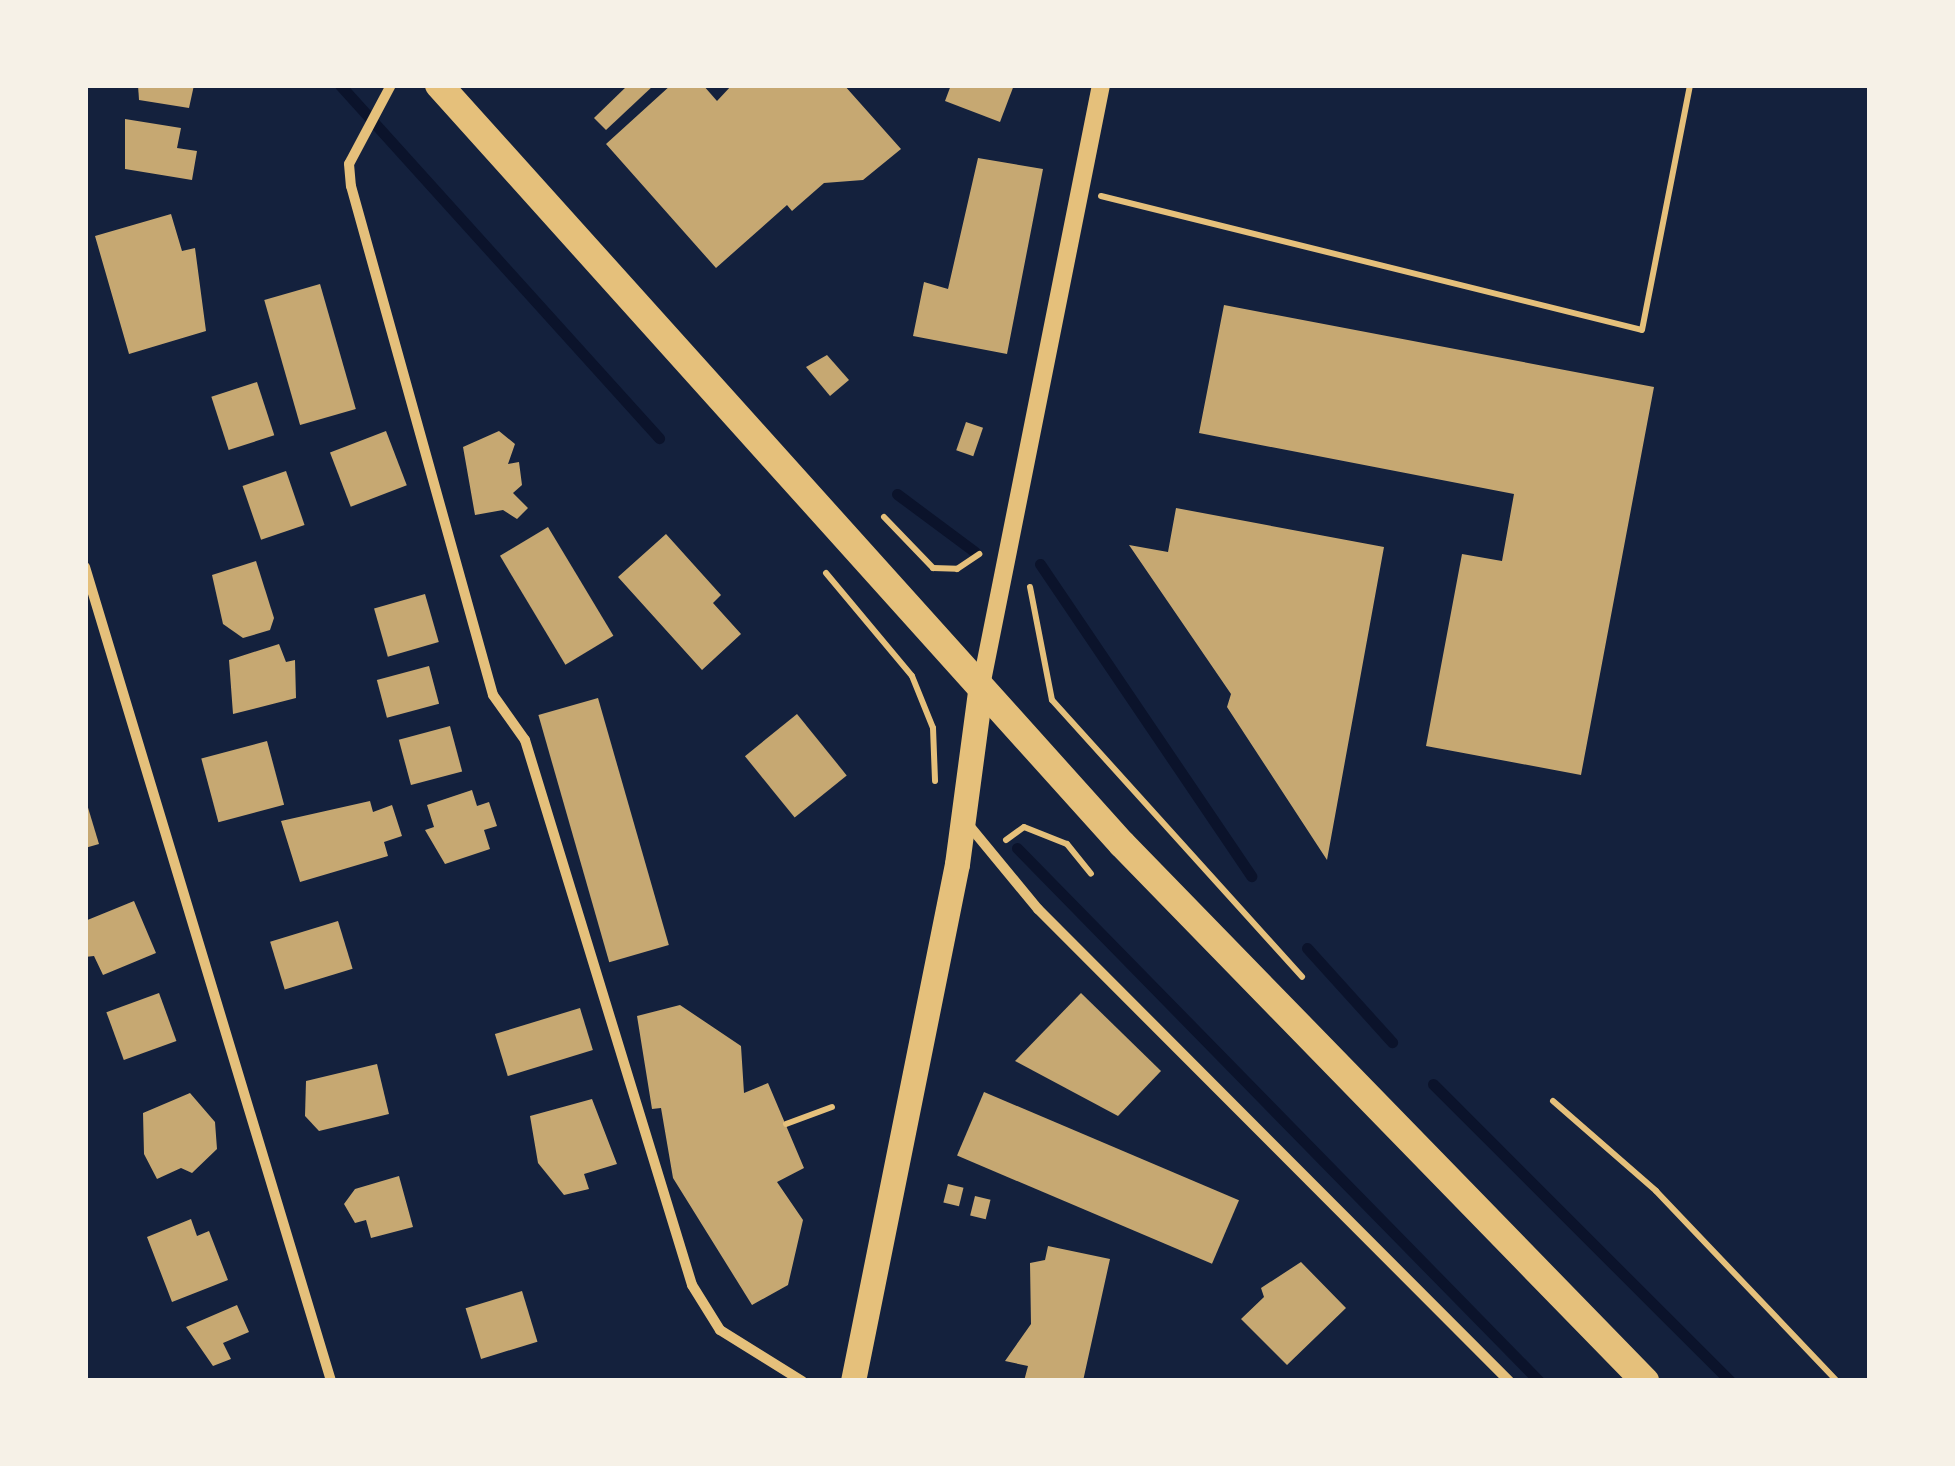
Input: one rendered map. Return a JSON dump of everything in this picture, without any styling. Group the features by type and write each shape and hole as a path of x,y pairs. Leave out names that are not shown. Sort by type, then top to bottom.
{"highway":[{"path":"439,85 980,691 1645,1381"}],"main road":[{"path":"853,1381 964,819 980,691"}],"street":[{"path":"392,85 364,132 350,175 382,320 493,694 525,740 658,1188 706,1312 802,1381"},
{"path":"980,691 1101,85"},
{"path":"85,567 332,1381"},
{"path":"964,819 997,858 1509,1381"}],"path":[{"path":"1080,190 1642,330 1690,85"},
{"path":"884,516 932,568 973,564 986,545"},
{"path":"826,573 912,676 933,728 936,793"},
{"path":"1028,575 1052,700 1302,977"},
{"path":"997,858 1010,833 1024,827 1067,844 1092,874"},
{"path":"1552,1100 1656,1192 1837,1381"},
{"path":"786,1124 832,1107"}],"building":[{"path":"138,85 194,85 189,108 139,100"},
{"path":"628,85 654,85 606,130 594,118"},
{"path":"671,85 703,85 717,101 732,85 844,85 901,149 863,180 824,183 792,211 787,205 716,268 606,144"},
{"path":"951,85 1014,85 1000,122 945,101"},
{"path":"125,119 181,128 177,148 197,151 192,180 125,169"},
{"path":"978,158 1043,169 1007,354 913,336 924,282 948,289"},
{"path":"171,214 182,251 195,248 206,331 129,354 95,236"},
{"path":"320,284 356,409 300,425 264,300"},
{"path":"1224,305 1654,387 1581,775 1426,746 1462,554 1502,561 1514,494 1199,433"},
{"path":"827,355 849,380 830,396 806,367"},
{"path":"257,382 274,435 229,450 211,397"},
{"path":"966,422 983,428 973,456 956,450"},
{"path":"386,431 407,485 351,507 330,453"},
{"path":"499,431 515,444 508,464 519,462 522,485 513,493 528,508 517,519 503,510 475,515 463,447"},
{"path":"286,471 305,525 261,540 243,486"},
{"path":"1176,508 1384,547 1327,860 1227,707 1231,694 1129,545 1168,552"},
{"path":"548,527 613,636 565,665 500,556"},
{"path":"666,534 721,595 713,603 741,634 702,670 618,577"},
{"path":"256,561 274,618 270,630 243,638 223,624 212,575"},
{"path":"425,594 439,642 388,657 374,609"},
{"path":"279,644 286,662 295,660 296,698 233,714 229,660"},
{"path":"429,666 439,704 387,718 377,680"},
{"path":"598,698 669,945 609,962 538,715"},
{"path":"797,714 847,775 795,818 745,756"},
{"path":"450,726 462,771 411,785 399,740"},
{"path":"267,741 284,805 218,822 201,759"},
{"path":"472,790 477,806 489,802 497,826 484,830 490,849 445,864 425,830 434,827 427,805"},
{"path":"370,801 373,812 392,805 402,836 384,842 388,856 300,882 281,821"},
{"path":"85,802 99,844 85,848"},
{"path":"134,901 156,953 103,975 94,956 85,957 85,921"},
{"path":"338,921 353,969 285,990 270,942"},
{"path":"159,993 176,1041 124,1060 106,1012"},
{"path":"1081,993 1161,1071 1118,1116 1015,1061"},
{"path":"680,1005 741,1046 744,1093 768,1083 804,1168 777,1182 803,1220 788,1285 752,1305 673,1178 661,1108 652,1109 637,1016"},
{"path":"580,1008 593,1050 508,1076 495,1034"},
{"path":"377,1064 389,1114 319,1131 305,1116 306,1081"},
{"path":"984,1092 1239,1200 1212,1264 957,1156"},
{"path":"190,1093 215,1122 217,1149 192,1173 181,1168 157,1179 144,1154 143,1113"},
{"path":"592,1099 617,1164 584,1174 589,1189 564,1195 538,1163 530,1116"},
{"path":"399,1176 413,1227 371,1238 366,1220 355,1223 344,1204 355,1189"},
{"path":"948,1184 964,1188 959,1206 943,1202"},
{"path":"975,1196 991,1200 986,1219 970,1215"},
{"path":"191,1219 197,1236 209,1231 228,1280 172,1302 147,1237"},
{"path":"1048,1246 1110,1259 1083,1381 1024,1381 1028,1366 1005,1361 1031,1324 1030,1263 1045,1260"},
{"path":"1301,1262 1346,1308 1287,1365 1241,1319 1264,1297 1261,1288"},
{"path":"522,1291 537,1342 481,1359 466,1308"},
{"path":"237,1305 249,1332 223,1343 231,1359 213,1366 186,1327"}],"waterway":[{"path":"340,85 659,438"},
{"path":"897,494 975,552"},
{"path":"1040,564 1251,876"},
{"path":"1017,848 1539,1381"},
{"path":"1307,948 1392,1042"},
{"path":"1433,1084 1730,1381"}]}
